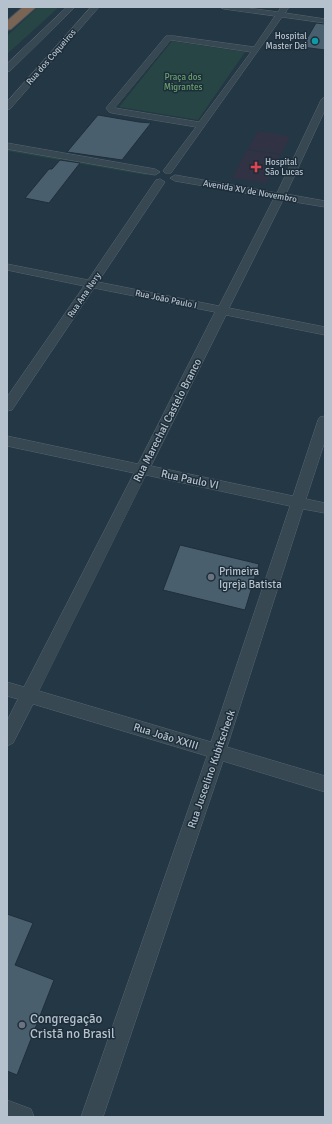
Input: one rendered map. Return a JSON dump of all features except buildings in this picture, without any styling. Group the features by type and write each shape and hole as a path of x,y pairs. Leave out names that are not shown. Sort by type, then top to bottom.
{"highway":[{"path":"7,27 30,7"}],"street":[{"path":"7,69 71,7"},
{"name":"Rua dos Coqueiros","path":"7,107 95,7"},
{"path":"224,7 325,21"},
{"path":"171,175 202,125 285,7"},
{"path":"202,125 112,110 110,108 169,38 256,50"},
{"name":"Rua Marechal Castelo Branco","path":"7,738 280,196 325,100"},
{"path":"7,146 156,178"},
{"path":"7,154 156,178"},
{"name":"Avenida XV de Novembro","path":"156,178 171,175 325,204"},
{"name":"Rua Ana Nery","path":"7,407 92,284 156,178"},
{"name":"Rua João Paulo I","path":"7,267 325,331"},
{"name":"Rua Juscelino Kubitscheck","path":"92,1117 217,752 325,420"},
{"name":"Rua Paulo VI","path":"7,441 325,508"},
{"name":"Rua João XXIII","path":"7,689 325,784"},
{"path":"7,1111 23,1117"}],"shaded area":[{"name":"Hospital São Lucas","path":"258,131 290,136 281,154 248,149"},
{"name":"Hospital São Lucas","path":"247,150 280,155 266,183 232,178"}],"green space":[{"path":"38,7 59,7 7,54 7,36"},
{"name":"Praça dos Migrantes","path":"172,41 245,52 198,120 119,107"},
{"path":"7,148 147,173 148,175 7,151"}],"place":[{"name":"Hospital Master Dei","path":"315,41"},
{"name":"Hospital São Lucas","path":"256,167"},
{"name":"Primeira Igreja Batista","path":"211,577"},
{"name":"Congregação Cristã no Brasil","path":"22,1025"}]}
